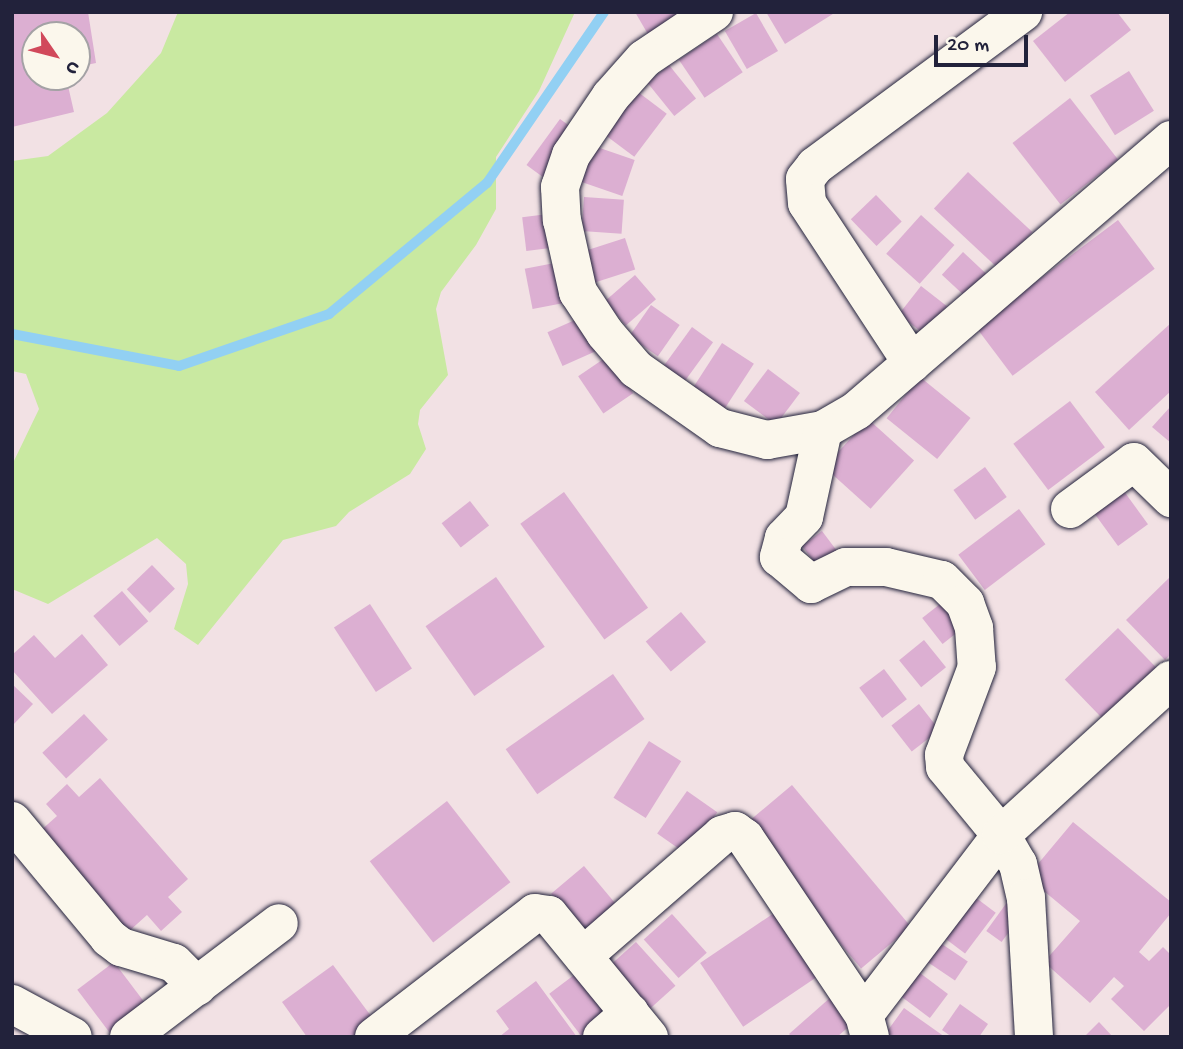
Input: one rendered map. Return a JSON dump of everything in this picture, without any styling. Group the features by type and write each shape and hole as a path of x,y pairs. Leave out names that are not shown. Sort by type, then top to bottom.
{"street":[{"path":"714,12 643,59 611,96 571,155 560,187 562,220 578,292 636,369 720,428 767,440 823,430 857,410 1171,140"},
{"path":"912,363 807,203 805,179 816,166 1023,12"},
{"path":"823,430 804,517 783,538 779,557 811,584 846,567 886,568 942,580 955,588 974,628 977,667 944,755 944,767 1001,835 1018,864 1026,898 1034,1037"},
{"path":"1070,509 1134,462 1171,498"},
{"path":"583,956 722,835 735,831 745,838 867,1026 1001,835 1171,680"},
{"path":"12,821 109,938 121,947 174,963 197,986"},
{"path":"374,1037 527,916 549,915 583,956 627,1029"},
{"path":"130,1037 279,923"},
{"path":"12,1004 73,1037"}],"green space":[{"path":"178,12 575,12 539,91 496,157 496,209 476,245 441,292 436,309 448,375 420,410 418,424 426,449 410,474 349,512 336,526 283,540 198,645 174,629 188,584 186,564 157,538 48,604 12,589 12,465 39,409 26,374 12,371 12,161 48,156 107,113 161,53"}],"building":[{"path":"12,12 88,12 89,21 21,21 21,91 69,91 74,112 12,127"},
{"path":"635,12 690,12 649,36"},
{"path":"766,12 836,12 785,44"},
{"path":"1070,12 1117,12 1131,30 1065,82 1033,41"},
{"path":"756,13 778,51 747,69 725,31"},
{"path":"91,31 96,63 91,64"},
{"path":"717,34 743,72 705,98 679,60"},
{"path":"669,65 696,98 674,116 647,83"},
{"path":"1129,71 1154,111 1115,135 1090,95"},
{"path":"634,89 667,114 634,157 602,132"},
{"path":"1070,98 1118,159 1060,204 1012,143"},
{"path":"560,119 581,134 548,180 526,165"},
{"path":"594,146 635,160 622,196 582,182"},
{"path":"968,172 1032,232 998,269 934,209"},
{"path":"876,195 902,222 877,246 851,219"},
{"path":"584,197 624,200 622,234 582,231"},
{"path":"548,214 552,248 526,251 522,217"},
{"path":"921,215 954,245 920,284 886,254"},
{"path":"1118,220 1155,269 1013,376 976,327"},
{"path":"625,238 635,269 593,283 583,252"},
{"path":"963,252 994,281 973,303 942,275"},
{"path":"565,261 573,301 533,309 525,269"},
{"path":"635,275 656,299 626,325 605,301"},
{"path":"921,286 947,306 925,335 899,314"},
{"path":"651,305 680,325 658,356 629,336"},
{"path":"584,316 599,350 563,366 547,332"},
{"path":"1171,323 1171,391 1129,430 1095,392"},
{"path":"692,327 713,342 681,387 660,371"},
{"path":"722,343 754,364 724,410 692,389"},
{"path":"608,356 633,393 603,413 578,376"},
{"path":"768,369 800,393 776,425 744,401"},
{"path":"920,377 971,418 937,459 887,418"},
{"path":"1070,401 1105,447 1048,490 1013,444"},
{"path":"1171,406 1171,443 1152,427"},
{"path":"868,419 914,460 871,509 825,467"},
{"path":"985,467 1007,497 975,520 953,490"},
{"path":"1118,483 1148,524 1118,546 1088,505"},
{"path":"564,492 648,608 604,639 520,524"},
{"path":"470,501 489,525 461,548 442,523"},
{"path":"1019,509 1045,544 985,590 958,555"},
{"path":"822,531 842,558 822,573 802,546"},
{"path":"152,565 175,589 150,613 127,589"},
{"path":"1171,576 1171,654 1165,660 1126,620"},
{"path":"496,577 545,647 474,696 426,626"},
{"path":"122,591 148,621 120,646 93,616"},
{"path":"949,597 969,623 943,644 922,618"},
{"path":"370,604 412,669 376,692 334,627"},
{"path":"681,612 706,642 671,671 646,642"},
{"path":"1118,628 1163,675 1110,726 1065,679"},
{"path":"82,634 108,665 52,714 12,670 12,655 34,635 55,658"},
{"path":"924,640 946,667 921,687 899,660"},
{"path":"884,669 907,699 882,718 859,688"},
{"path":"613,674 645,719 537,794 506,749"},
{"path":"12,684 33,704 12,726"},
{"path":"919,704 939,730 912,752 891,726"},
{"path":"84,714 108,740 66,778 42,753"},
{"path":"649,741 681,761 646,818 613,798"},
{"path":"100,778 188,879 168,897 182,912 161,931 147,915 127,933 39,832 57,816 46,804 67,784 79,797"},
{"path":"792,785 911,927 861,968 742,827"},
{"path":"687,791 717,812 687,855 657,834"},
{"path":"447,801 510,882 433,942 370,861"},
{"path":"1073,822 1171,902 1171,913 1139,952 1149,961 1163,947 1171,955 1171,1004 1144,1031 1111,999 1124,986 1114,977 1090,1003 1044,962 1080,921 1027,877"},
{"path":"584,866 621,910 588,937 551,894"},
{"path":"963,888 996,913 965,953 932,929"},
{"path":"1008,901 1023,912 1002,942 986,931"},
{"path":"783,907 826,971 743,1027 700,963"},
{"path":"672,914 707,953 679,978 644,939"},
{"path":"933,938 968,961 955,981 920,957"},
{"path":"636,942 675,986 648,1011 609,967"},
{"path":"114,962 150,1009 113,1037 77,990"},
{"path":"333,965 380,1028 369,1037 307,1037 282,1002"},
{"path":"912,967 948,994 930,1018 894,991"},
{"path":"578,972 611,1016 582,1037 549,994"},
{"path":"536,981 577,1037 499,1037 509,1029 496,1011"},
{"path":"831,997 853,1023 837,1037 792,1037 789,1034"},
{"path":"960,1004 988,1024 979,1037 952,1037 942,1030"},
{"path":"904,1008 945,1037 883,1037"},
{"path":"1099,1022 1113,1037 1084,1037"}],"waterway":[{"path":"12,334 179,366 329,314 487,183 604,12"}]}
